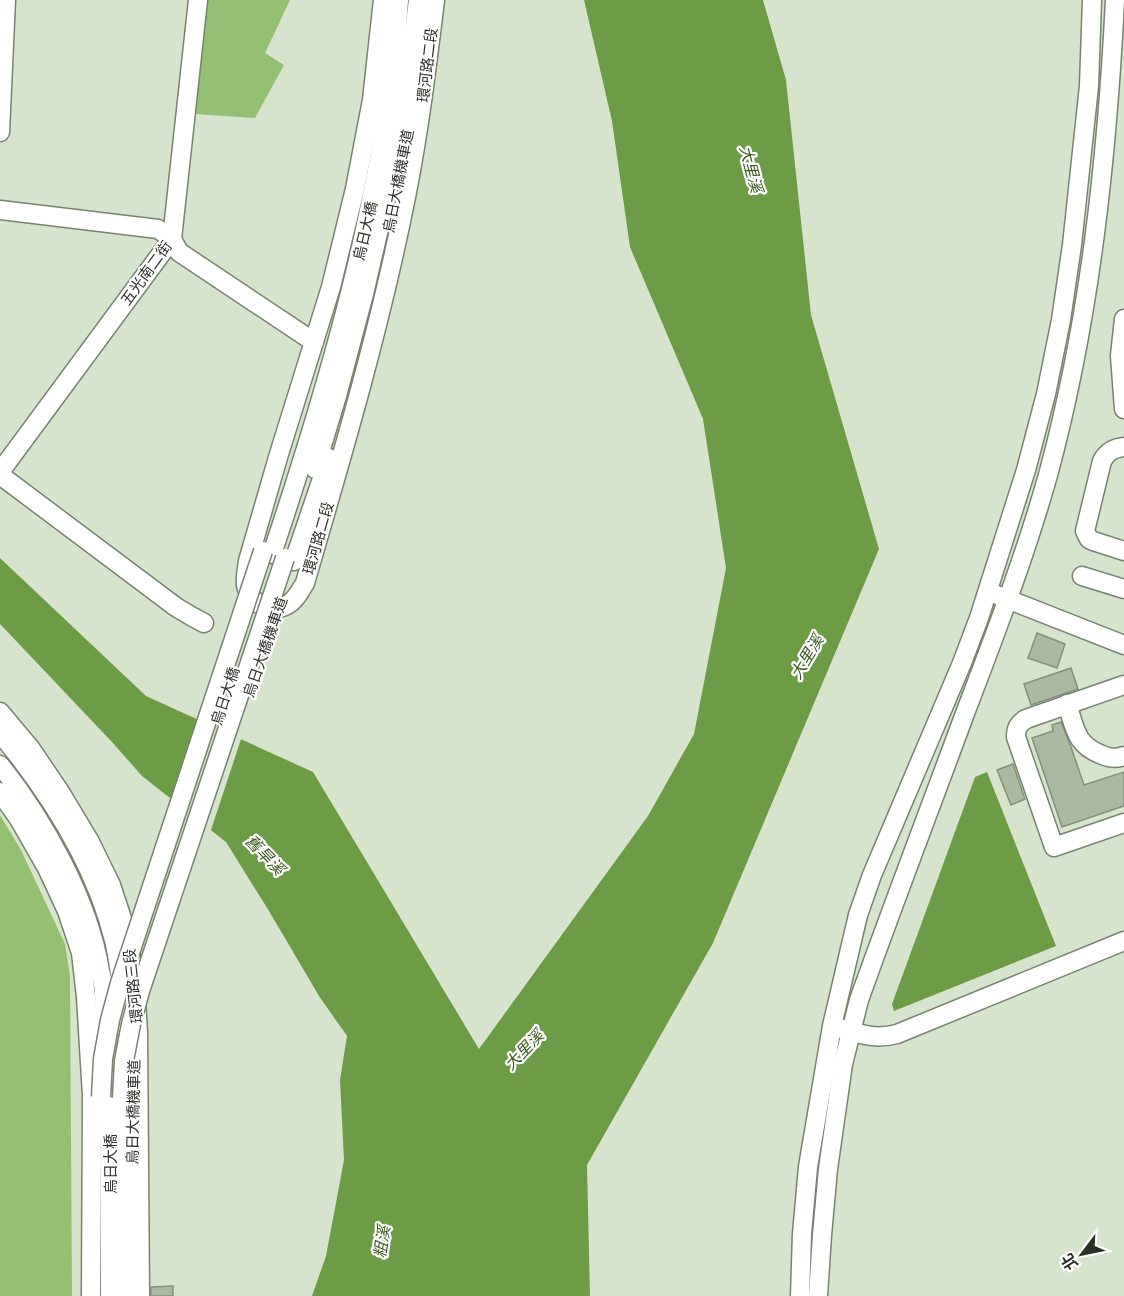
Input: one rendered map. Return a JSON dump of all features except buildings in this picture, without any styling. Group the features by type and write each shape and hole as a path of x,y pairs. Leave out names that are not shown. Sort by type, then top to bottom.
{"street":[{"path":"0,132 6,0"},
{"name":"五光南二街","path":"0,474 172,239 198,0"},
{"name":"環河路二段","path":"383,0 372,100 355,189 331,287 279,454 245,576 246,588 252,600 264,608 288,605 305,583 337,474 384,296 406,197 422,106 433,0"},
{"name":"烏日大橋機車道","path":"132,1296 131,1098 138,1026 309,465 315,390 364,189 380,100 388,36 388,0"},
{"path":"397,103 396,38 399,0"},
{"name":"環河路二段","path":"397,103 418,0"},
{"name":"烏日大橋機車道","path":"101,1296 101,1097 110,1020 120,982 373,296 396,196 422,40 433,0"},
{"path":"800,1296 802,1234 808,1167 832,1026 858,915 872,875 962,663 988,591 1026,470 1046,394 1072,245 1082,164 1089,86 1092,0"},
{"path":"818,1296 828,1169 843,1064 859,1000 1008,599 1047,475 1066,399 1081,324 1103,167 1111,86 1115,0"},
{"name":"烏日大橋","path":"123,1296 122,1098 124,1061 131,1024 309,465 324,392 397,103"},
{"path":"0,210 158,229 172,239 179,252 314,342"},
{"path":"1124,319 1120,356 1124,409"},
{"path":"1124,447 1109,452 1102,461 1085,531 1089,539 1124,551"},
{"name":"烏日大橋","path":"110,1296 109,1097 118,1025 128,986 309,465"},
{"path":"0,474 176,607 204,622"},
{"path":"1082,576 1124,589"},
{"path":"988,591 1124,645"},
{"path":"1124,685 1026,719 1017,725 1016,731 1016,737 1054,847 1124,823"},
{"path":"1067,704 1078,738 1089,750 1112,758 1124,756"},
{"name":"環河路三段","path":"0,712 31,749 90,842 111,885 127,934 135,983 138,1033 140,1296"},
{"name":"環河路三段","path":"0,733 21,757 78,848 100,898 114,940 122,986 126,1033 132,1296"},
{"name":"環河路三段","path":"0,765 32,810 61,859 96,946 104,994 100,1054 92,1096"},
{"name":"環河路三段","path":"0,792 19,819 47,868 67,911 81,953 92,1096 91,1296"},
{"path":"832,1026 872,1037 885,1038 1124,941"}],"shaded area":[{"path":"207,0 290,0 265,53 284,65 255,118 194,114"},
{"path":"0,815 21,850 65,944 70,976 72,1296 0,1296"}],"water":[{"path":"584,0 763,0 786,80 811,315 879,549 713,943 587,1165 590,1296 312,1296 326,1256 344,1160 340,1080 347,1036 319,996 226,842 142,776 0,624 0,558 146,696 313,772 479,1049 648,816 694,734 726,568 703,419 630,247 612,121"},
{"path":"987,772 1056,946 894,1011 892,1004 975,777"}],"pier":[{"path":"200,717 242,736 210,833 171,803"}],"water label":[{"name":"大里溪","path":"751,169"},
{"name":"大里溪","path":"807,657"},
{"name":"舊旱溪","path":"265,855"},
{"name":"大里溪","path":"524,1050"},
{"name":"粗溪","path":"382,1242"}]}
